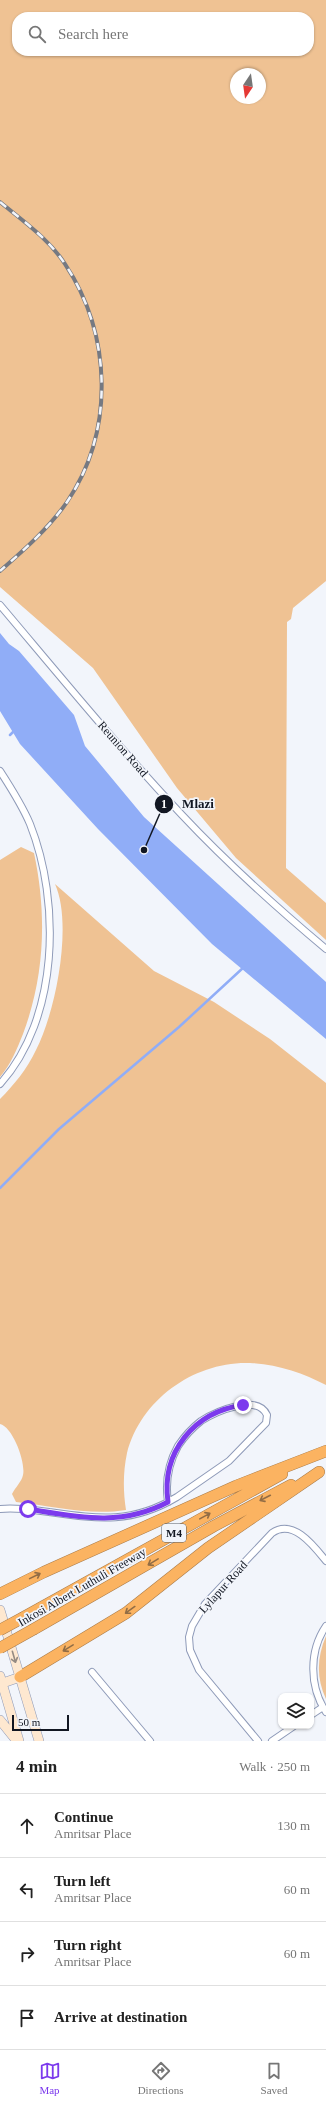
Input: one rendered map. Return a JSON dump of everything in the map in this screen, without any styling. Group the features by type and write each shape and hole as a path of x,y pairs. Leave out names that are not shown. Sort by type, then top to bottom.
{"highway":[{"path":"0,1594 50,1569 236,1486 326,1451"},
{"name":"Inkosi Albert Luthuli Freeway","path":"0,1630 246,1494 326,1454"},
{"path":"20,1677 126,1613 208,1548 323,1470"},
{"name":"Inkosi Albert Luthuli Freeway","path":"0,1648 251,1505 323,1470"}],"street":[{"name":"Reunion Road","path":"0,605 116,742 182,815 218,852 326,949"},
{"path":"0,771 23,810 38,846 48,892 50,924 45,980 35,1023 18,1060 0,1084"},
{"path":"0,1509 22,1508 108,1519 147,1512 168,1502 222,1467 241,1450 266,1423 267,1415 264,1410 254,1405 238,1406 213,1414 194,1427 179,1444 172,1460 167,1480 168,1502"},
{"name":"Lylapur Road","path":"258,1741 195,1664 189,1643 192,1626 205,1604 272,1533 279,1529 288,1528 294,1531 316,1549 326,1561"},
{"path":"0,1610 39,1741"},
{"path":"314,1714 324,1709 316,1688 313,1667 316,1646 326,1626"},
{"path":"92,1672 150,1741"},
{"path":"18,1741 1,1681 20,1677"},
{"path":"0,1720 18,1741"},
{"path":"272,1741 290,1729"}],"shaded area":[{"path":"0,0 326,0 326,581 293,608 291,619 287,622 286,868 326,903 326,940 236,858 177,788 93,668 0,587"},
{"path":"21,847 34,853 38,876 42,922 40,967 36,989 23,1034 11,1062 0,1077 0,860"},
{"path":"55,884 154,971 214,1002 270,1039 326,1083 326,1385 290,1370 270,1365 250,1363 229,1364 191,1376 173,1387 158,1400 144,1416 134,1434 127,1453 124,1474 126,1510 112,1512 71,1510 16,1502 12,1494 23,1475 22,1462 18,1446 14,1438 5,1427 0,1424 0,1099 29,1064 43,1033 56,991 62,944 62,921 60,901"},
{"path":"326,1636 326,1699 319,1675 319,1660"}],"water":[{"path":"0,633 9,644 19,651 74,715 85,746 144,817 326,982 326,1039 212,944 98,829 20,744 0,711"}],"waterway":[{"path":"10,735 15,730"},
{"path":"0,1188 59,1129 179,1027 244,967"}],"railway":[{"path":"0,202 51,246 65,264 81,292 92,321 99,352 102,383 100,414 94,445 83,474 60,512 27,547 0,571"}],"place":[{"name":"Mlazi","path":"144,850"}],"route":[{"path":"28,1509 90,1518 108,1519 137,1515 155,1509 168,1502 166,1487 168,1474 177,1448 186,1435 198,1424 213,1414 243,1405"}]}
